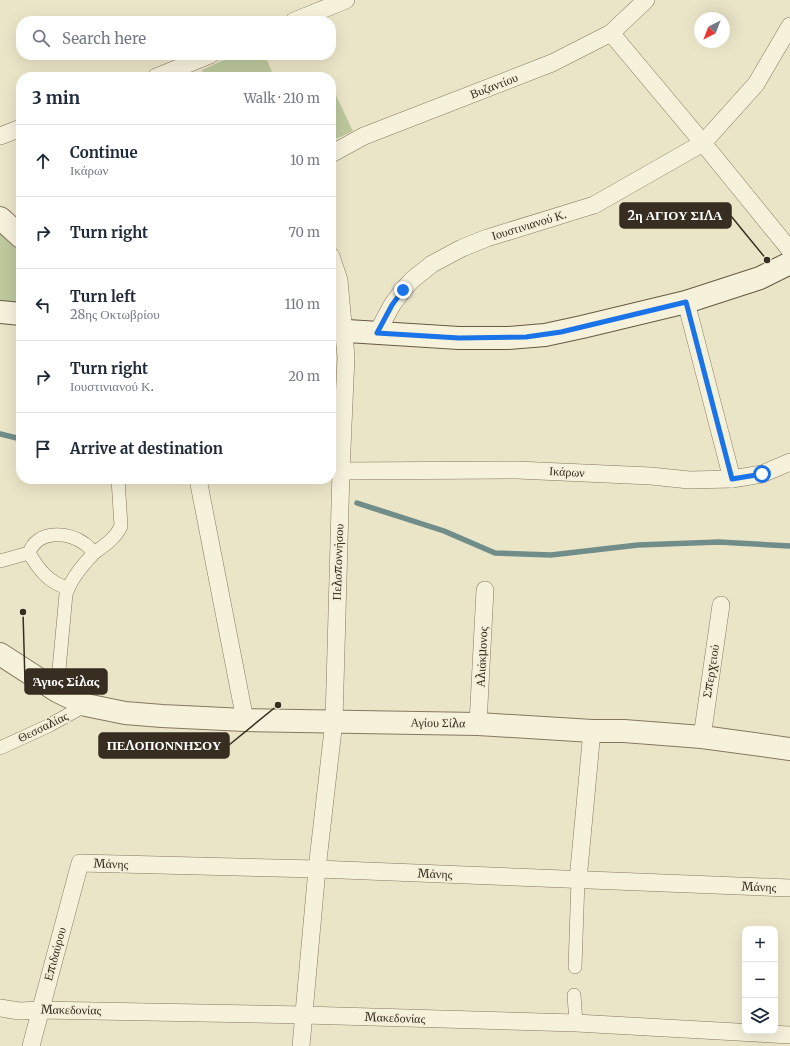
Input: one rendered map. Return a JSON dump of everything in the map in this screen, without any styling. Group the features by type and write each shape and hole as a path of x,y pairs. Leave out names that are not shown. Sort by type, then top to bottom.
{"street":[{"path":"306,16 346,0"},
{"name":"Βυζαντίου","path":"336,151 364,136 552,63 611,34 646,0"},
{"name":"Ιουστινιανού Κ.","path":"377,333 392,305 403,290 412,280 432,264 462,248 487,238 594,205 703,143 756,84 790,26"},
{"path":"611,34 703,143 790,250"},
{"path":"168,72 198,60"},
{"path":"0,136 16,130"},
{"path":"0,218 16,232"},
{"path":"337,330 459,338 526,337 561,332 686,302 760,278 790,263"},
{"name":"Πελοποννήσου","path":"301,1046 317,869 334,721 341,471 346,357 337,330 339,280 336,271"},
{"path":"686,302 732,479"},
{"path":"0,312 16,314"},
{"name":"Ικάρων","path":"341,471 518,470 651,476 689,480 732,479 762,474 790,462"},
{"path":"57,691 66,594 80,568 94,552 119,532 121,526 118,484"},
{"path":"199,484 245,720"},
{"path":"68,588 58,585 52,581 35,564 29,553 31,547 43,537 55,534 79,540 94,552"},
{"path":"0,561 29,553"},
{"name":"Αλιάκμονος","path":"478,724 485,590"},
{"name":"Σπερχειού","path":"702,737 721,605"},
{"name":"Αγίου Σίλα","path":"0,654 57,691 86,705 126,713 245,720 478,724 592,731 624,731 702,737 790,749"},
{"name":"Θεσσαλίας","path":"0,748 48,726 86,705"},
{"path":"575,966 578,880 592,731"},
{"name":"Μάνης","path":"80,862 317,869 790,888"},
{"name":"Επιδαύρου","path":"31,1046 80,862"},
{"path":"574,995 576,1023"},
{"name":"Μακεδονίας","path":"0,1008 19,1011 41,1010 304,1015 576,1023 790,1035"}],"green space":[{"path":"224,60 267,60 272,72 203,72 202,70"},
{"path":"336,95 353,131 336,139"},
{"path":"0,233 16,248 16,305 0,305"}],"waterway":[{"path":"0,434 16,438"},
{"path":"357,503 444,531 495,553 551,555 638,545 719,542 790,546"}],"place":[{"name":"2η ΑΓΙΟΥ ΣΙΛΑ","path":"767,260"},
{"name":"Άγιος Σίλας","path":"23,612"},
{"name":"ΠΕΛΟΠΟΝΝΗΣΟΥ","path":"278,705"}],"route":[{"path":"403,290 392,305 377,333 459,338 526,337 561,332 686,302 732,479 762,474"}]}
